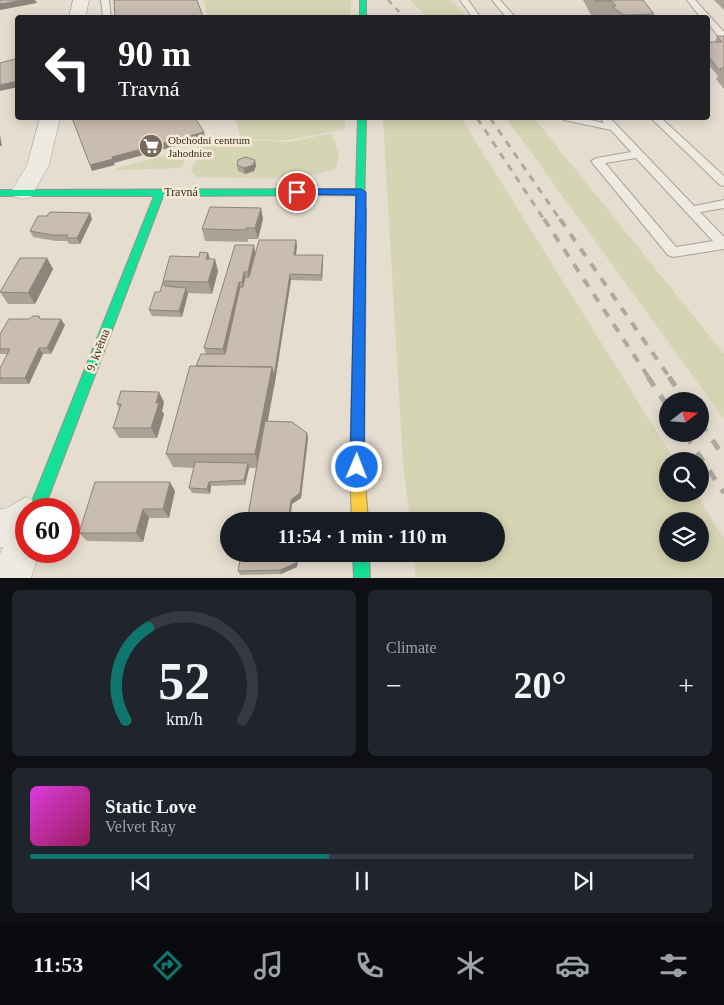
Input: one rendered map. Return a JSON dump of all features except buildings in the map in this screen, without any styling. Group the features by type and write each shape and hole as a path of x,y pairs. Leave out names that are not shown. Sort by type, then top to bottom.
{"street":[{"path":"78,15 81,0"},
{"path":"363,0 363,15"},
{"path":"23,192 38,165 49,120"},
{"path":"360,512 357,467 362,120"},
{"name":"9. května","path":"39,498 160,192"},
{"name":"Travná","path":"0,193 361,192"},
{"path":"0,528 15,525"},
{"path":"361,562 362,578"},
{"name":"9. května","path":"11,578 16,563"}],"lane":[{"path":"105,0 107,15"},
{"path":"464,0 475,15"},
{"path":"496,0 510,15"},
{"path":"691,0 704,15"},
{"path":"710,22 720,34"},
{"path":"582,120 614,128"},
{"path":"607,120 723,245"},
{"path":"658,120 724,182"},
{"path":"640,154 596,161 674,252 723,245"},
{"path":"691,210 724,204"}],"green space":[{"path":"204,0 351,0 350,15 208,15"},
{"path":"410,0 451,0 466,15 425,15"},
{"path":"236,120 345,120 345,129 289,140 241,139"},
{"path":"383,120 462,120 659,435 659,442 663,442 669,452 659,452 659,502 701,502 707,512 659,512 659,562 709,562 709,515 724,539 724,577 416,577 414,562 505,562 505,512 409,512 403,463"},
{"path":"507,120 536,120 724,354 724,419 709,398 709,392 704,392"},
{"path":"332,133 339,154 336,169 285,178 196,177 191,172 201,146 216,139 290,142"},
{"path":"187,150 182,168 119,170 117,168"}],"railway":[{"path":"388,0 402,15"},
{"path":"478,120 545,221"},
{"path":"491,120 561,221"},
{"path":"544,219 649,378"},
{"path":"560,219 670,378"},
{"path":"648,377 659,394"},
{"path":"669,377 680,392"},
{"path":"709,435 724,457"},
{"path":"690,442 724,493"}],"traffic: fast":[{"path":"363,0 363,15"},
{"path":"361,208 362,120"},
{"path":"40,498 160,192"},
{"path":"0,193 361,192"},
{"path":"361,562 362,578"}],"traffic: slow":[{"path":"360,512 357,467 361,208"}],"place":[{"name":"Obchodní centrum Jahodnice","path":"151,146"}],"route":[{"path":"297,192 361,192 357,467"}]}
